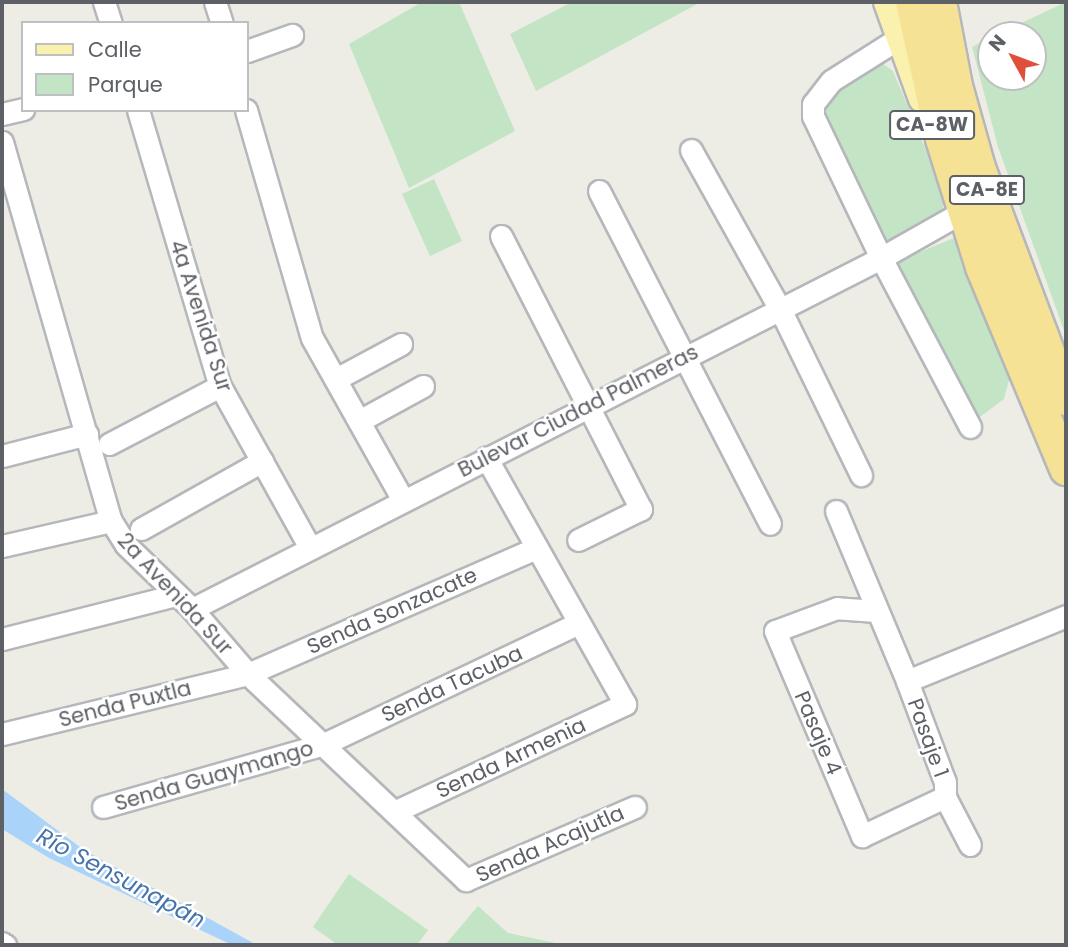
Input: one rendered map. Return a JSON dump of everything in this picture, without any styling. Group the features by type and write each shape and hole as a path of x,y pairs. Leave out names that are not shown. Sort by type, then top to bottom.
{"highway":[{"name":"CA-8E","path":"912,2 964,211 1022,367 1066,469"},
{"name":"CA-8E","path":"940,2 972,146 1061,385"},
{"path":"950,2 966,81 972,146"}],"main road":[{"name":"CA-8W","path":"881,2 899,36"},
{"name":"CA-8W","path":"887,2 964,211"}],"street":[{"path":"104,2 110,21"},
{"path":"215,2 221,21"},
{"path":"248,51 292,35"},
{"path":"899,36 831,81 813,104 813,116 881,258 970,427"},
{"path":"2,114 21,109"},
{"name":"4a Avenida Sur","path":"139,112 220,386 310,548"},
{"path":"247,112 297,297 312,338 403,500"},
{"name":"2a Avenida Sur","path":"2,142 103,442 111,521 126,545 184,602 248,674 466,880"},
{"path":"691,150 780,309 861,475"},
{"path":"599,191 770,524"},
{"name":"Bulevar Ciudad Palmeras","path":"2,639 184,602 310,548 881,258 964,211"},
{"path":"501,236 590,404 641,509 578,540"},
{"path":"337,379 401,344"},
{"path":"2,456 103,442 220,386"},
{"path":"359,421 423,386"},
{"path":"486,457 579,623"},
{"path":"142,528 262,461"},
{"name":"Pasaje 1","path":"836,512 907,681 945,782 945,797 970,845"},
{"path":"2,546 111,521"},
{"name":"Senda Sonzacate","path":"248,674 537,548"},
{"name":"Pasaje 4","path":"876,611 837,608 775,631 862,836 945,797"},
{"path":"907,681 1066,616"},
{"name":"Senda Armenia","path":"396,811 625,704 579,623"},
{"name":"Senda Tacuba","path":"324,744 579,623"},
{"name":"Senda Puxtla","path":"2,734 248,674"},
{"name":"Senda Guaymango","path":"103,807 324,744"},
{"name":"Senda Acajutla","path":"466,880 635,807"}],"green space":[{"path":"422,2 459,2 515,131 409,188 349,44"},
{"path":"572,2 701,2 536,91 510,34"},
{"path":"1066,2 1066,336 998,147 983,91 1047,91 1047,21 1026,21"},
{"path":"977,44 977,66 972,47"},
{"path":"882,63 893,71 942,189 943,204 943,211 884,249 822,110 828,93"},
{"path":"434,179 462,241 430,256 402,194"},
{"path":"954,238 1009,380 1004,399 977,419 893,263"},
{"path":"349,874 428,930 417,945 338,945 313,927"},
{"path":"478,906 508,933 565,945 445,945"}],"water":[{"name":"Río Sensunapán","path":"2,789 84,850 257,945 232,945 49,858 2,829"}]}
